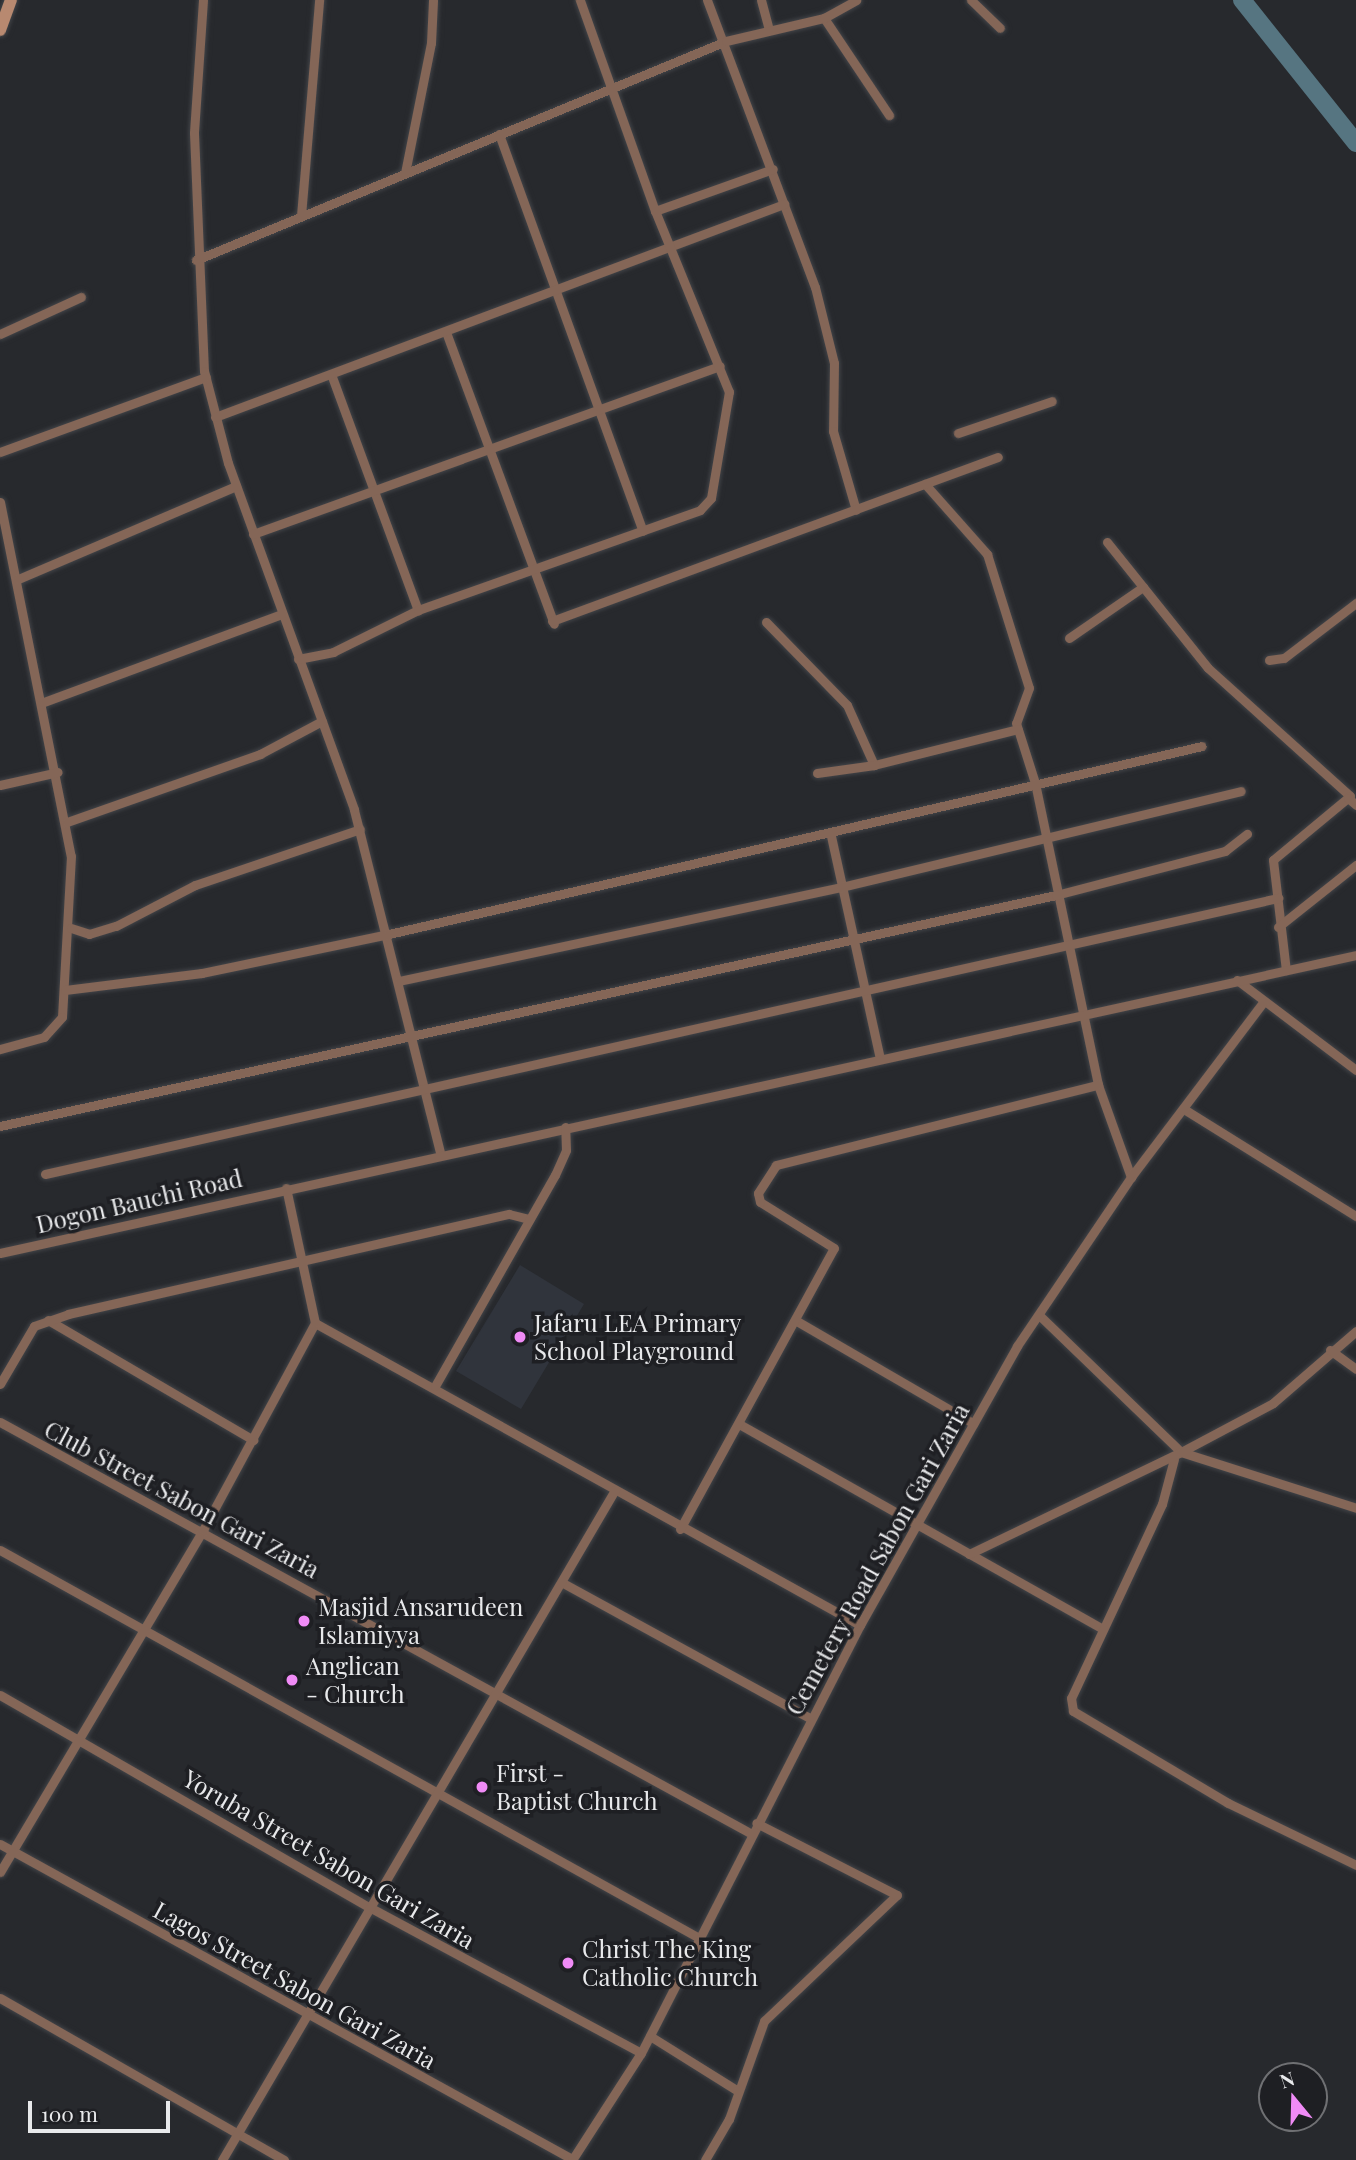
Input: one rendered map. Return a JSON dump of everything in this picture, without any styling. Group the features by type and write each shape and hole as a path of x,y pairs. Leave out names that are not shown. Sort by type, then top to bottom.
{"street":[{"path":"0,30 11,0"},
{"path":"203,0 194,133 196,260 206,377 236,486 359,829 389,934 440,1153"},
{"path":"301,216 320,0"},
{"path":"405,173 432,43 433,0"},
{"path":"298,659 374,636 418,610 535,571 700,510 711,498 731,397 655,211 580,0"},
{"path":"708,0 773,169 828,333 835,386 833,431 856,510"},
{"path":"761,0 769,30"},
{"path":"196,260 726,41 824,18 856,0"},
{"path":"971,0 1000,28"},
{"path":"824,18 888,115"},
{"path":"499,134 643,531"},
{"path":"655,211 773,169"},
{"path":"215,417 784,204"},
{"path":"0,334 81,298"},
{"path":"446,332 554,623 998,457"},
{"path":"253,534 720,366"},
{"path":"331,374 418,610"},
{"path":"0,452 206,377"},
{"path":"958,433 1052,401"},
{"path":"925,484 978,539 994,570 1029,688 1027,705 1016,718 1035,783 1081,1016 1098,1085 1131,1177"},
{"path":"18,579 236,486"},
{"path":"0,502 67,822 71,928 65,990 55,1028 0,1049"},
{"path":"1107,542 1237,698 1356,805"},
{"path":"1069,638 1143,587"},
{"path":"1269,660 1284,658 1356,603"},
{"path":"44,702 282,614"},
{"path":"766,622 847,705 874,765"},
{"path":"67,822 260,754 322,721"},
{"path":"817,773 874,765 1018,729"},
{"path":"65,990 202,973 389,934 831,836 1035,783 1202,746"},
{"path":"0,785 58,772"},
{"path":"1286,970 1278,927 1278,898 1273,860 1356,788"},
{"path":"399,981 841,887 1241,791"},
{"path":"71,928 89,934 116,926 195,885 359,829"},
{"path":"0,1126 1056,895 1225,850 1247,834"},
{"path":"831,836 880,1059"},
{"path":"1278,927 1356,864"},
{"path":"45,1174 865,994 1278,898"},
{"name":"Dogon Bauchi Road","path":"0,1253 440,1153 1356,955"},
{"path":"1237,980 1262,1004 1356,1070"},
{"name":"Cemetery Road Sabon Gari Zaria","path":"572,2159 641,2053 701,1939 750,1833 860,1625 921,1521 973,1423 1039,1315 1131,1177 1187,1111 1262,1004"},
{"path":"680,1529 834,1248 760,1202 758,1193 776,1165 1098,1085"},
{"path":"1187,1111 1356,1216"},
{"path":"435,1386 566,1150 565,1127"},
{"path":"0,1872 81,1740 203,1530 315,1323 304,1259 286,1188"},
{"path":"0,1384 34,1326 48,1320 509,1214 529,1219"},
{"path":"1039,1315 1177,1455 1356,1508"},
{"path":"48,1320 253,1440"},
{"path":"795,1320 973,1423"},
{"path":"315,1323 435,1386 680,1529 860,1625"},
{"path":"969,1554 1177,1455 1273,1402 1330,1350 1356,1331"},
{"path":"1330,1350 1356,1369"},
{"name":"Club Street Sabon Gari Zaria","path":"0,1422 203,1530 750,1833"},
{"path":"739,1424 921,1521 969,1554 1100,1628"},
{"path":"1177,1455 1162,1504 1100,1628 1070,1698 1073,1710 1228,1803 1356,1865"},
{"path":"222,2160 304,2012 371,1908 439,1794 615,1490"},
{"path":"0,1550 146,1626 439,1794 701,1939"},
{"path":"563,1583 811,1719"},
{"name":"Yoruba Street Sabon Gari Zaria","path":"0,1695 371,1908 641,2053"},
{"path":"705,2160 738,2091 764,2021 897,1895 756,1823"},
{"name":"Lagos Street Sabon Gari Zaria","path":"0,1844 572,2159"},
{"path":"0,1998 284,2160"},
{"path":"650,2036 738,2091"}],"shaded area":[{"name":"Jafaru LEA Primary School Playground","path":"520,1265 584,1304 521,1409 456,1371"}],"waterway":[{"path":"1242,0 1356,143"}],"place":[{"name":"Jafaru LEA Primary School Playground","path":"520,1337"},
{"name":"Masjid Ansarudeen Islamiyya","path":"304,1621"},
{"name":"Anglican - Church","path":"292,1680"},
{"name":"First - Baptist Church","path":"482,1787"},
{"name":"Christ The King Catholic Church","path":"568,1963"}]}
